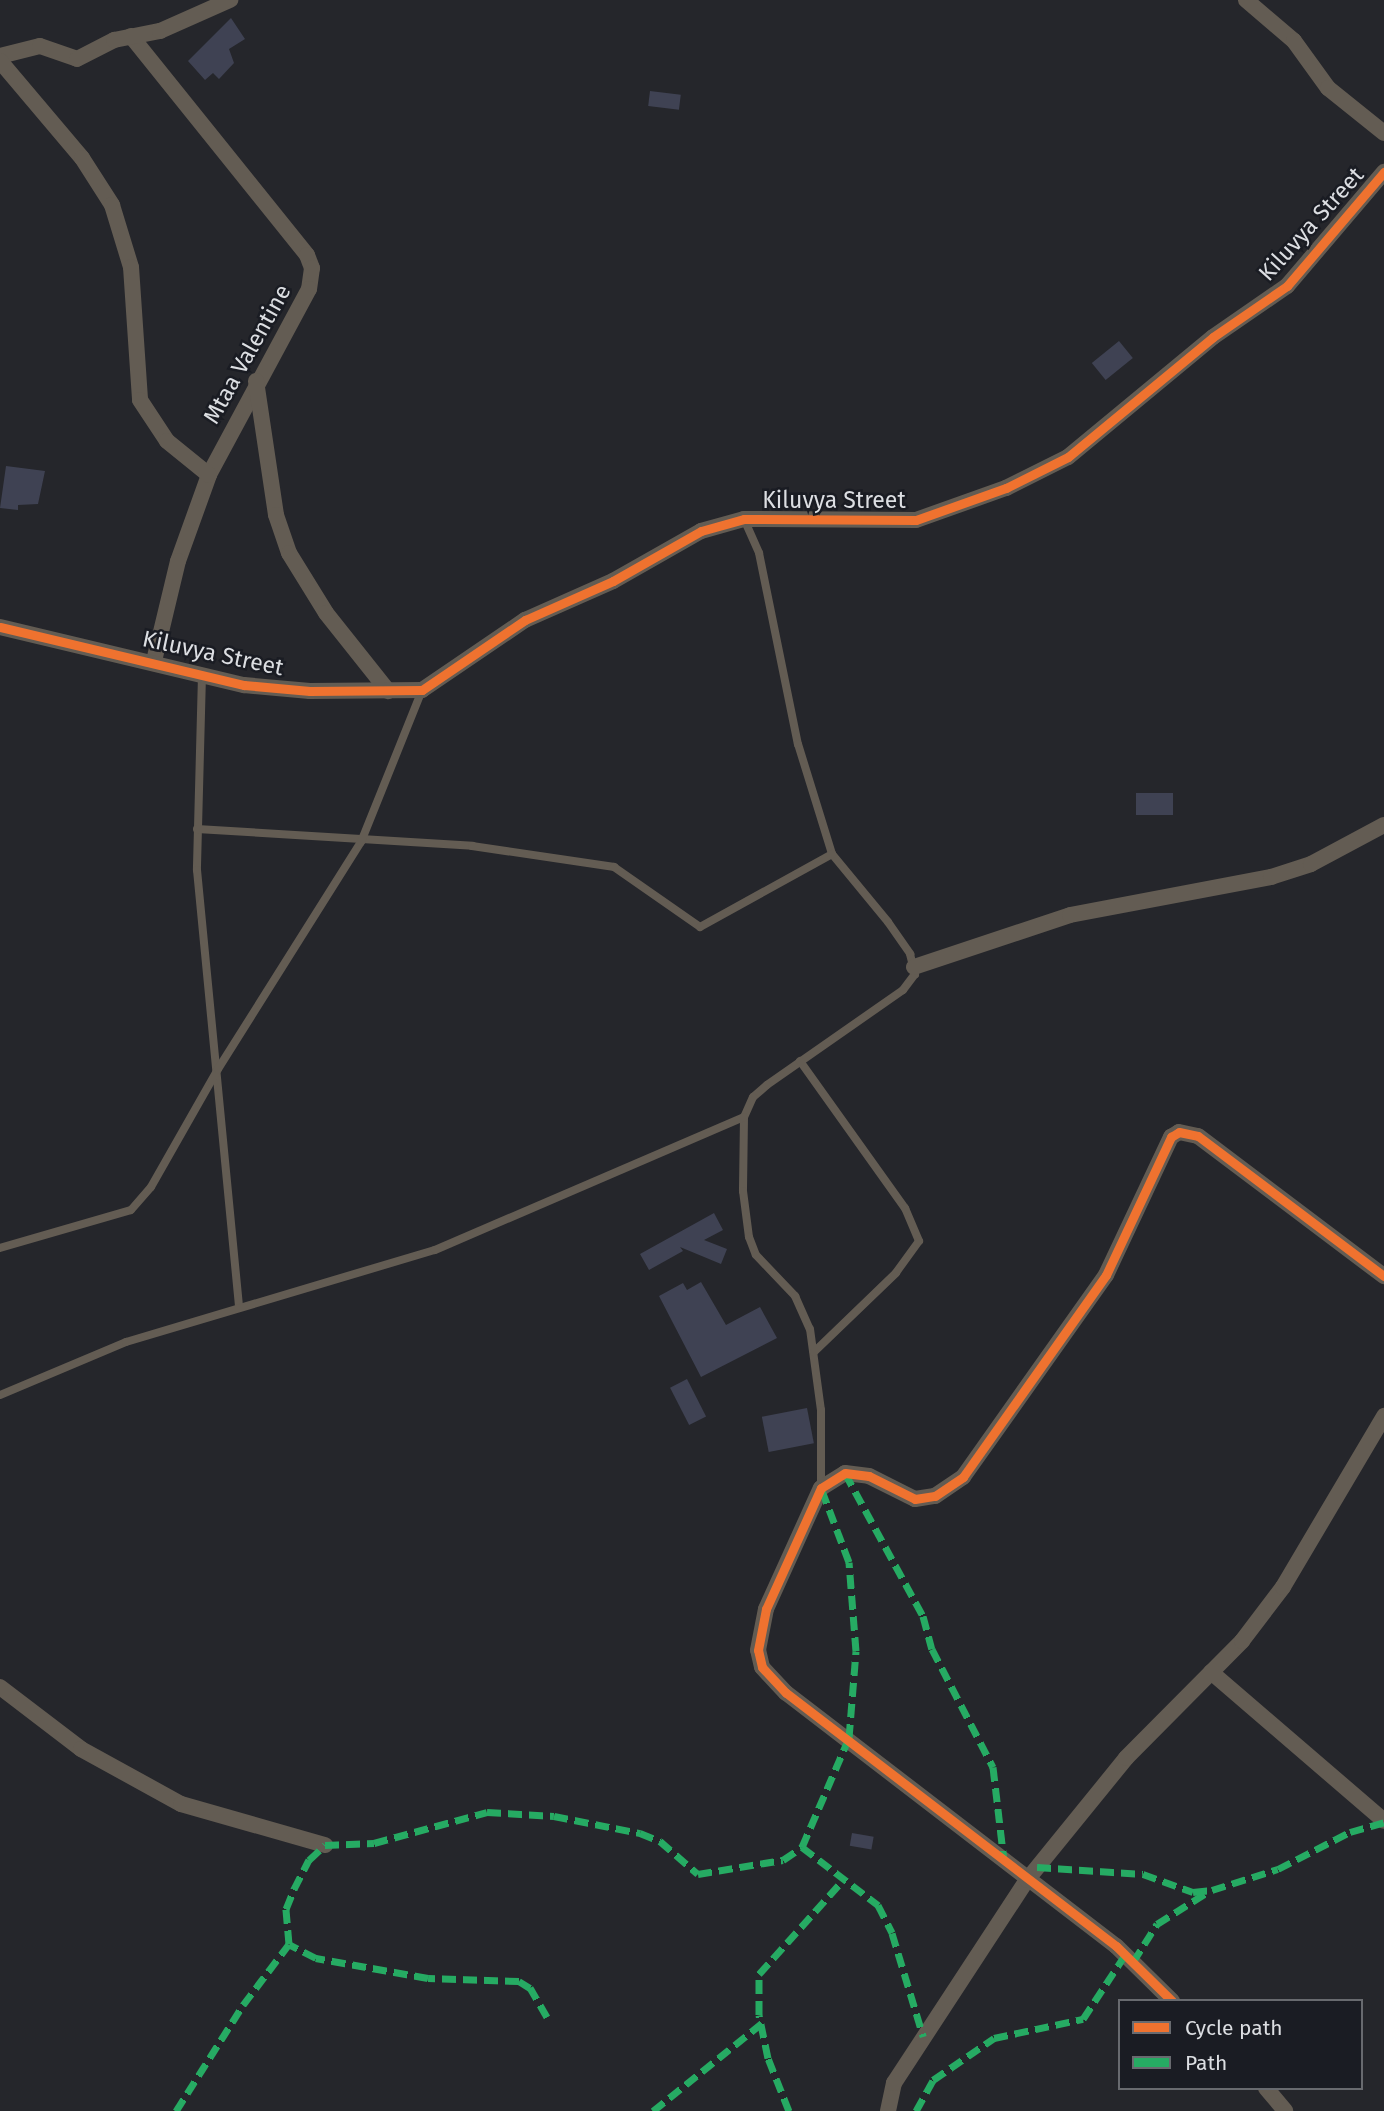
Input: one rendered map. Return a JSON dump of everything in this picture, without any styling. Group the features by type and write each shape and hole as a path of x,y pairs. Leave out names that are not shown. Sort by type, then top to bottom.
{"street":[{"path":"0,56 40,46 77,58 131,36 160,32 230,0"},
{"path":"1246,0 1293,41 1328,88 1384,133"},
{"name":"Mtaa Valentine","path":"131,36 299,244 312,268 309,289 256,381 208,475 178,561 154,662"},
{"path":"0,61 82,158 112,205 131,267 141,400 167,441 208,475"},
{"path":"1360,114 1384,117"},
{"name":"Kiluvya Street","path":"0,627 202,675 310,691 422,690 525,620 613,581 701,531 744,519 916,520 1006,488 1069,457 1213,337 1287,286 1384,172"},
{"path":"256,381 276,515 289,553 326,613 388,691"},
{"path":"914,967 1070,915 1271,877 1311,864 1384,825"},
{"path":"1170,1999 1116,1946 786,1693 762,1667 758,1650 766,1609 821,1488 845,1474 869,1476 915,1499 935,1496 963,1477 1106,1275 1171,1137 1179,1132 1198,1136 1384,1276"},
{"path":"888,2111 894,2083 1027,1880 1126,1758 1211,1672 1283,1587 1384,1416"},
{"path":"1211,1672 1384,1821"},
{"path":"0,1687 81,1749 181,1804 325,1845"},
{"path":"1268,2090 1285,2111"}],"lane":[{"path":"744,519 759,553 798,744 832,855 888,922 914,967 912,982 903,990 753,1097 744,1117 743,1191 749,1237 756,1255 804,1310 814,1352 821,1488"},
{"path":"202,675 197,829 239,1307"},
{"path":"0,1248 131,1210 158,1177 218,1069 361,842 422,690"},
{"path":"197,829 361,842 472,846 614,866 700,927 832,855"},
{"path":"800,1061 905,1208 919,1241 896,1273 814,1352"},
{"path":"0,1395 70,1361 239,1307 435,1250 744,1117"}],"building":[{"path":"231,18 245,39 229,49 234,63 219,79 213,73 205,80 188,61"},
{"path":"650,91 681,95 679,110 648,106"},
{"path":"1119,341 1133,358 1106,380 1092,363"},
{"path":"6,466 45,471 38,504 18,505 18,510 0,508"},
{"path":"1136,793 1173,793 1173,815 1136,815"},
{"path":"714,1213 723,1230 704,1240 727,1249 721,1264 680,1247 683,1251 649,1270 640,1254"},
{"path":"701,1282 726,1325 760,1307 777,1338 701,1377 659,1296 683,1283 687,1290"},
{"path":"687,1379 706,1416 689,1425 670,1388"},
{"path":"807,1408 814,1443 769,1452 762,1417"},
{"path":"852,1833 874,1837 871,1850 850,1846"}],"marked path":[{"path":"845,1473 923,1616 932,1649 993,1767 1004,1861"},
{"path":"547,2017 530,1988 519,1981 428,1978 316,1958 289,1944 286,1909 309,1860 325,1845 374,1843 487,1812 554,1816 640,1833 660,1841 698,1874 783,1860 802,1847 849,1738 856,1651 849,1562 821,1488"},
{"path":"1037,1867 1143,1874 1193,1892 1212,1890 1278,1869 1350,1832 1384,1822"},
{"path":"802,1847 878,1905 892,1933 923,2036"},
{"path":"789,2111 768,2058 759,2015 759,1974 843,1880"},
{"path":"1133,1962 1157,1924 1206,1893"},
{"path":"176,2111 243,2005 289,1944"},
{"path":"916,2111 933,2080 994,2038 1083,2019 1125,1955"},
{"path":"653,2111 762,2023"}],"cycle path":[{"path":"0,627 244,685 310,691 422,690 525,620 613,581 701,531 744,519 916,520 1006,488 1068,457 1213,337 1287,286 1384,172"},
{"path":"1170,1999 1116,1946 786,1693 762,1667 758,1650 766,1609 821,1488 845,1473 869,1476 915,1499 935,1496 963,1477 1106,1275 1171,1137 1179,1132 1198,1136 1384,1276"}]}
